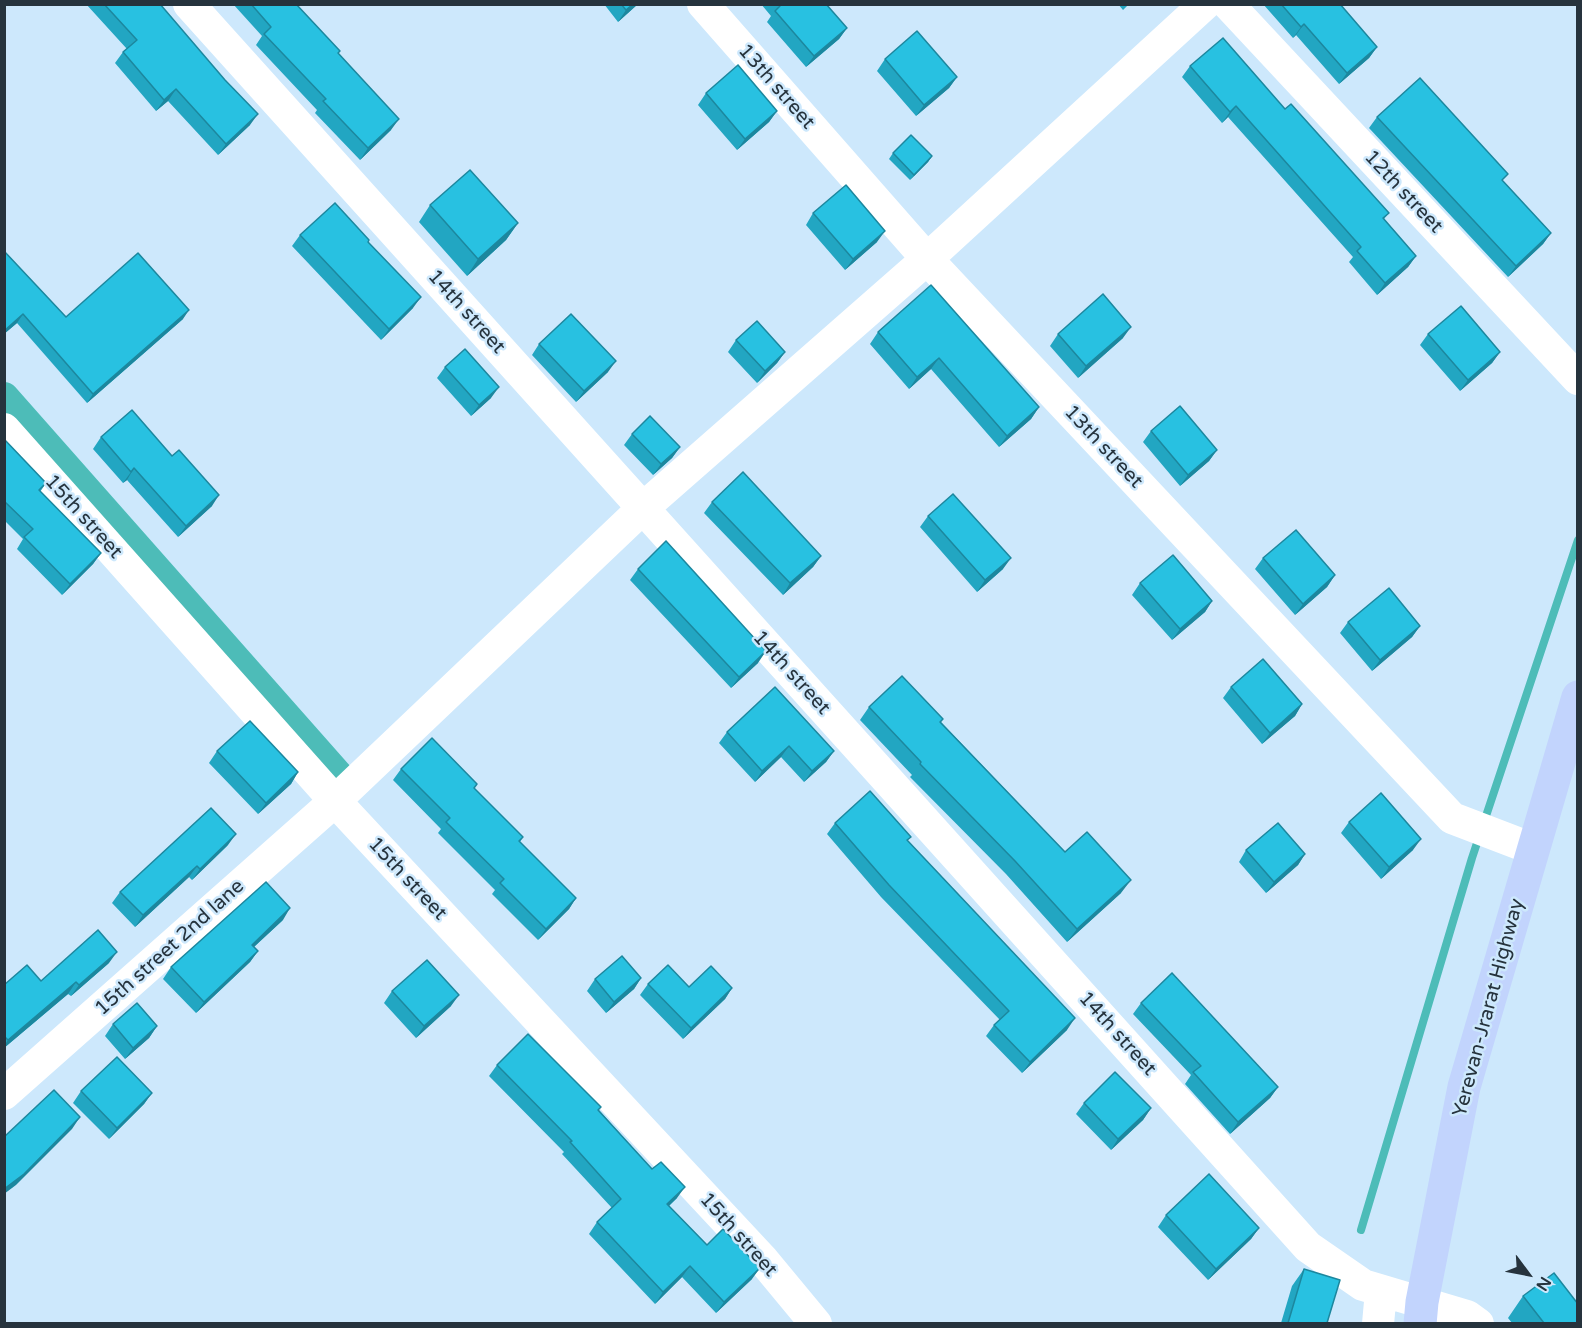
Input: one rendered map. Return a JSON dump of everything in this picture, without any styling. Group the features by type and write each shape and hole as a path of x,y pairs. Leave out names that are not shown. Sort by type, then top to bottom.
{"main road":[{"name":"Yerevan-Jrarat Highway","path":"1421,1313 1464,1087 1578,697"}],"street":[{"name":"14th street","path":"189,4 1308,1247 1363,1285 1381,1290 1421,1313 1467,1316 1478,1323"},
{"name":"13th street","path":"703,4 927,259 1452,818 1533,849"},
{"name":"15th street 2nd lane","path":"4,1094 335,801 642,509 927,259 1205,4"},
{"name":"12th street","path":"1228,4 1578,379"},
{"name":"15th street","path":"4,429 335,801 763,1260 816,1323"},
{"path":"1377,1323 1381,1290"}],"building":[{"path":"104,4 160,4 225,80 258,114 226,144 176,89 164,100 123,52 137,40"},
{"path":"251,4 296,4 399,119 368,148 323,101 326,99 264,34 271,27"},
{"path":"621,4 633,4 626,10"},
{"path":"778,4 826,4 847,28 814,56 775,11 780,6"},
{"path":"1281,4 1340,4 1377,47 1347,73 1304,24 1301,27"},
{"path":"917,31 957,77 924,105 885,59"},
{"path":"1223,38 1285,109 1291,104 1389,213 1383,218 1416,256 1385,283 1357,251 1361,247 1236,106 1230,112 1190,66"},
{"path":"738,65 777,111 745,139 706,93"},
{"path":"1420,78 1508,174 1502,180 1551,233 1516,266 1377,117"},
{"path":"911,135 932,156 914,175 893,153"},
{"path":"470,170 518,223 478,259 430,205"},
{"path":"846,185 885,231 853,259 813,213"},
{"path":"335,203 369,240 368,242 421,297 389,329 300,235"},
{"path":"4,251 66,317 138,253 189,310 93,394 23,314 4,331"},
{"path":"931,285 1039,407 1007,436 939,358 917,377 878,332"},
{"path":"1103,294 1131,327 1086,366 1058,334"},
{"path":"1461,306 1500,352 1468,380 1428,334"},
{"path":"571,314 616,361 584,391 539,344"},
{"path":"757,321 785,352 765,371 736,340"},
{"path":"465,349 499,387 479,405 445,367"},
{"path":"1180,406 1217,450 1188,475 1151,431"},
{"path":"132,410 172,456 179,450 219,495 186,526 134,468 131,472 101,437"},
{"path":"650,416 680,447 661,464 632,434"},
{"path":"4,439 46,483 39,490 101,553 70,584 24,537 33,529 4,501"},
{"path":"743,472 821,556 790,583 712,502"},
{"path":"953,494 1011,558 985,580 928,516"},
{"path":"1296,530 1335,575 1303,604 1263,558"},
{"path":"666,541 766,651 739,677 638,569"},
{"path":"1173,555 1212,601 1180,629 1140,583"},
{"path":"1389,588 1420,626 1380,660 1348,622"},
{"path":"1263,659 1302,704 1270,733 1231,687"},
{"path":"902,676 943,719 940,722 1065,852 1087,832 1131,880 1077,929 869,707"},
{"path":"775,687 834,751 812,771 789,746 762,771 727,732"},
{"path":"250,721 298,772 266,803 217,751"},
{"path":"432,738 477,784 474,788 523,837 519,841 576,898 546,929 500,883 504,879 446,822 450,818 401,769"},
{"path":"870,791 911,837 907,840 1075,1018 1030,1062 994,1025 1009,1011 889,885 835,823"},
{"path":"1381,793 1421,839 1389,867 1349,822"},
{"path":"211,808 236,834 200,869 197,866 143,915 120,892"},
{"path":"1278,823 1305,854 1274,882 1246,850"},
{"path":"266,882 290,908 252,945 258,951 204,1002 171,967"},
{"path":"98,930 117,952 79,985 76,982 8,1040 4,1036 4,985 27,965 41,981"},
{"path":"622,956 641,978 614,1002 595,979"},
{"path":"427,960 459,995 424,1026 392,991"},
{"path":"668,965 689,987 711,966 732,988 691,1028 648,984"},
{"path":"1172,973 1278,1087 1238,1122 1193,1072 1201,1066 1141,1003"},
{"path":"137,1003 157,1026 133,1048 113,1024"},
{"path":"528,1034 601,1107 598,1110 652,1169 661,1162 685,1187 667,1204 707,1245 723,1229 760,1268 724,1302 690,1266 663,1292 597,1222 621,1199 570,1142 572,1141 497,1065"},
{"path":"117,1057 152,1093 117,1128 81,1091"},
{"path":"1115,1072 1151,1108 1118,1139 1084,1103"},
{"path":"54,1090 80,1117 24,1174 4,1189 4,1137"},
{"path":"1209,1174 1259,1228 1216,1269 1166,1215"},
{"path":"1304,1269 1340,1280 1327,1323 1288,1323"},
{"path":"1554,1273 1578,1304 1578,1323 1544,1323 1523,1296"}],"waterway":[{"path":"4,397 338,775"},
{"path":"1361,1230 1472,858 1578,540"}]}
